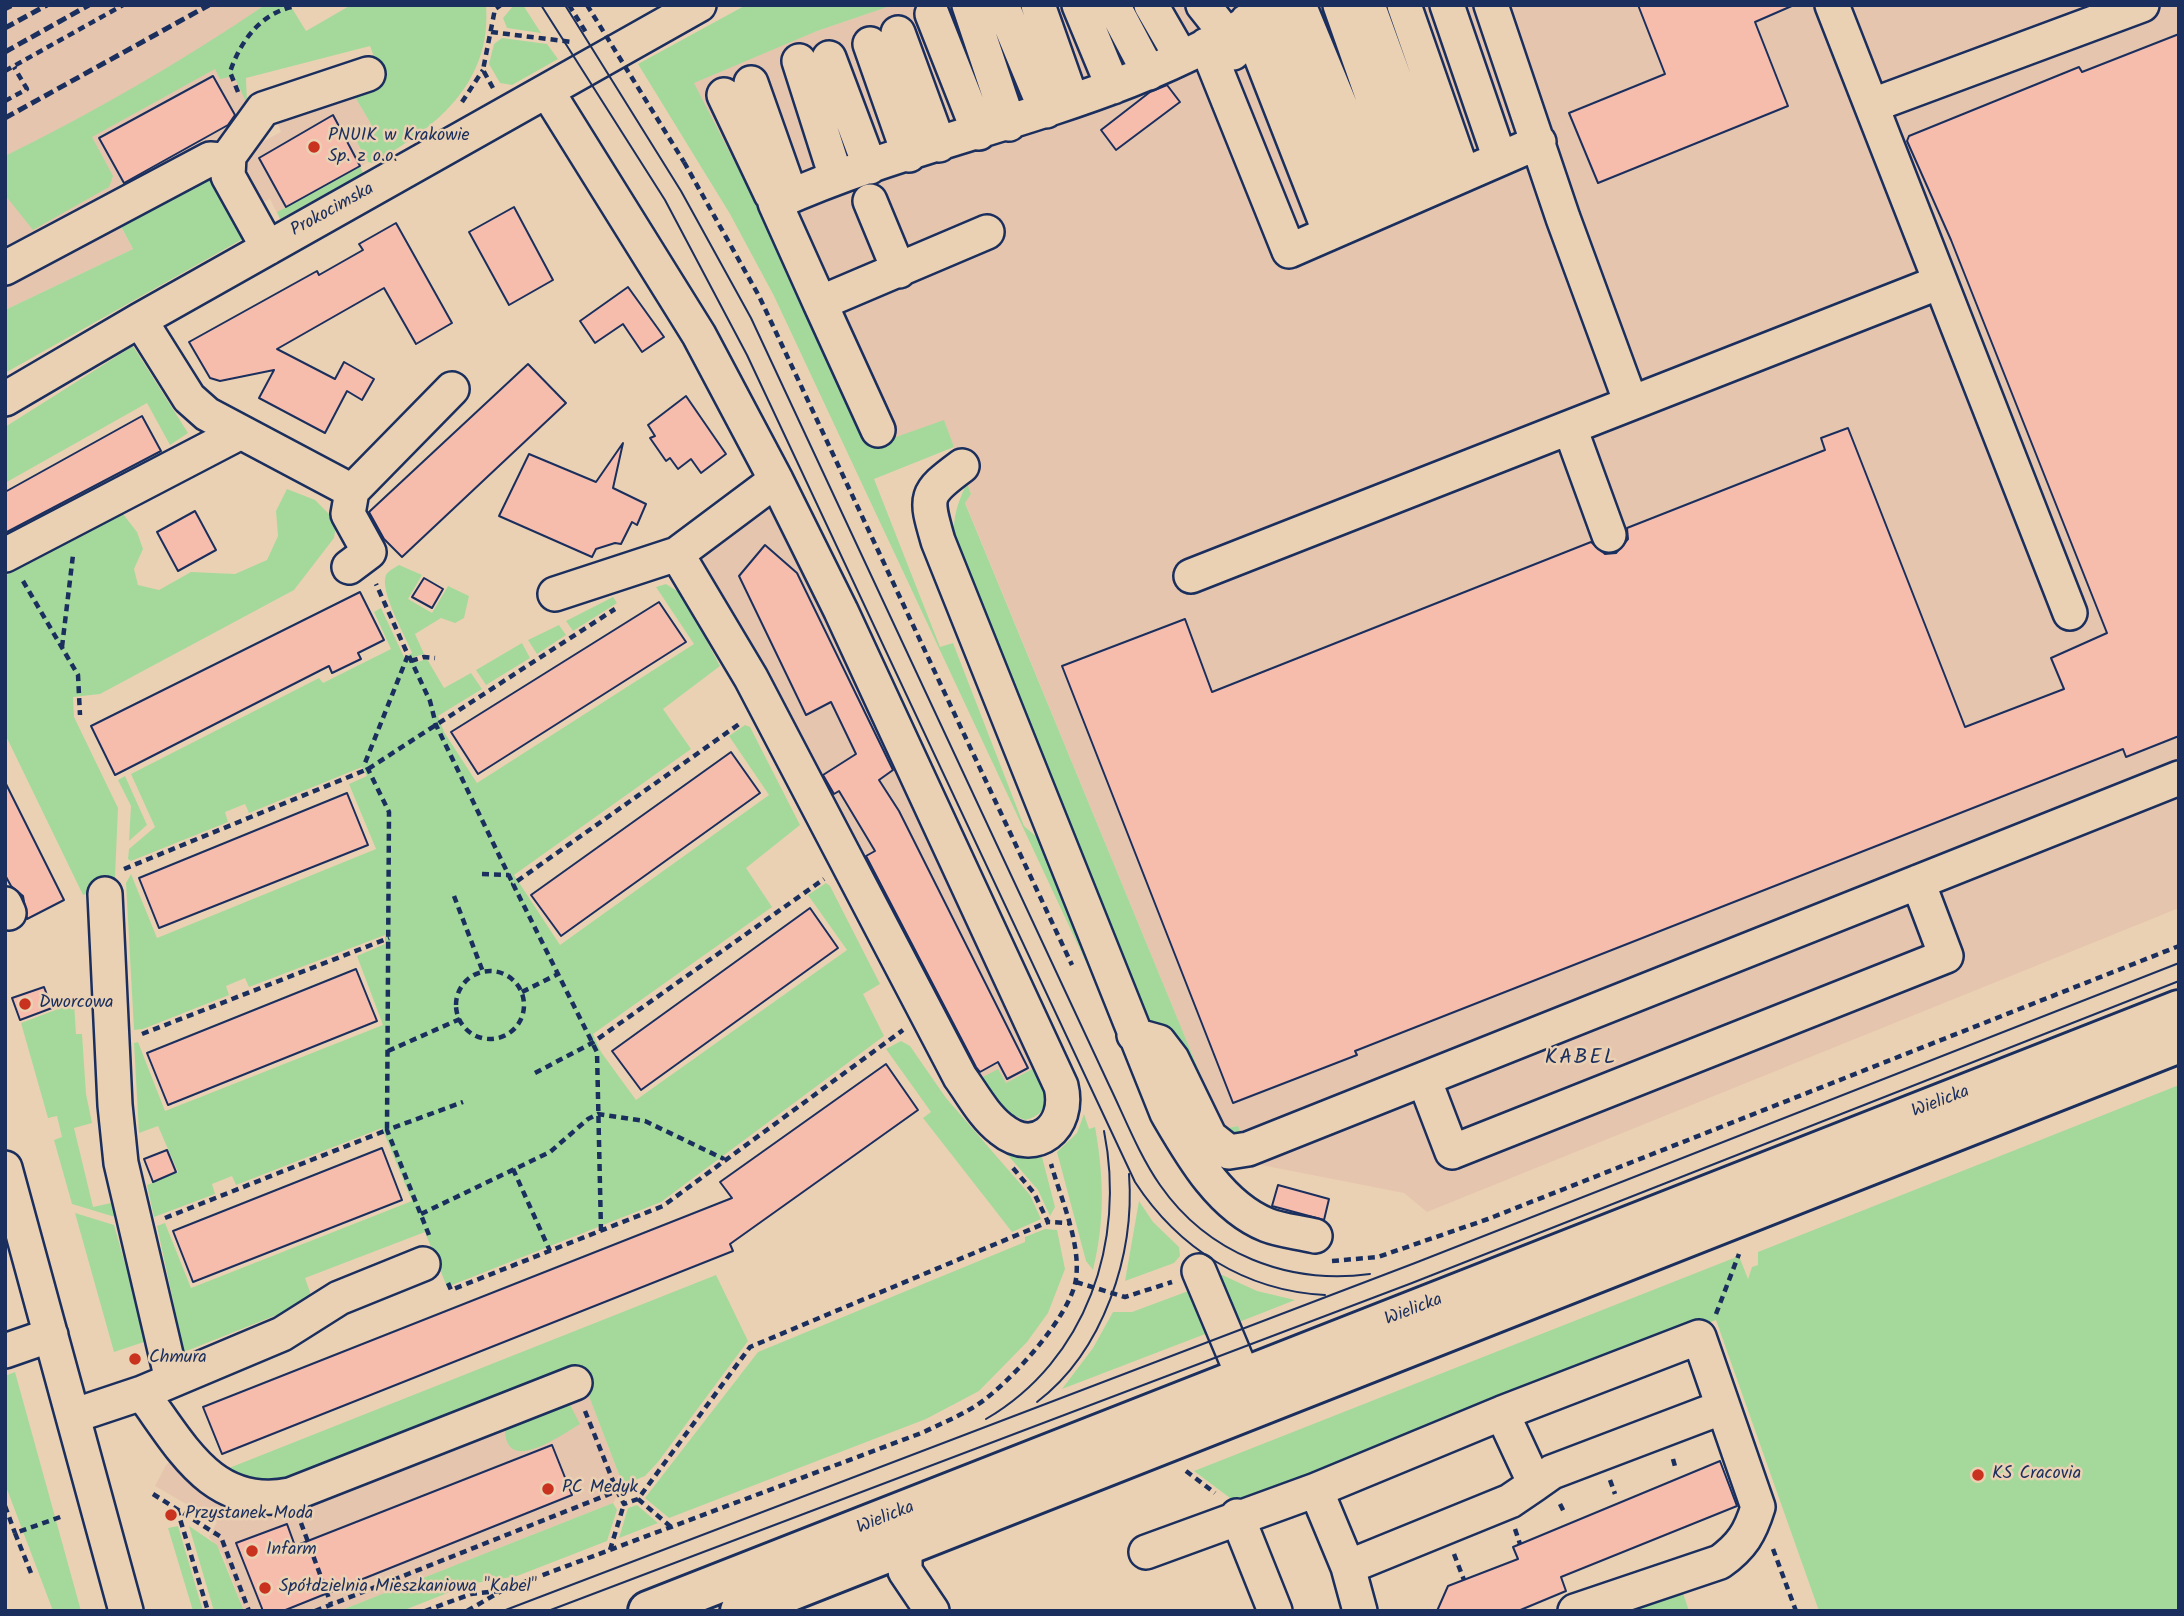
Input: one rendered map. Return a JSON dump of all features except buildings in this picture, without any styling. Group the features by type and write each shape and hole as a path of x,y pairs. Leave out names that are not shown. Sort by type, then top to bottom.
{"main road":[{"name":"Wielicka","path":"648,1611 2179,1010"},
{"name":"Wielicka","path":"740,1611 2179,1043"}],"street":[{"name":"Prokocimska","path":"5,399 268,247 699,5"},
{"path":"969,5 994,129"},
{"path":"1002,5 1059,106"},
{"path":"1038,5 1059,106"},
{"path":"1079,5 1113,87"},
{"path":"1113,5 1149,73"},
{"path":"1151,5 1246,23 1383,209"},
{"path":"1203,5 1246,23 1383,209"},
{"path":"1339,5 1383,209"},
{"path":"1368,5 1383,209"},
{"path":"1383,209 1404,5"},
{"path":"1447,5 1500,159"},
{"path":"1491,5 1563,218 1631,403"},
{"path":"1832,5 2070,613"},
{"path":"1873,105 2141,5"},
{"path":"932,14 994,129"},
{"path":"783,199 836,177 994,129 1113,87 1149,73 1246,23"},
{"path":"884,38 924,150"},
{"path":"836,177 814,59 870,167"},
{"path":"226,167 235,146 263,109 368,74"},
{"path":"738,89 783,199 820,303 878,430"},
{"path":"547,91 699,335 776,480 841,611 1061,1086 1065,1101 1063,1115 1055,1128 1044,1136 1016,1138 991,1119 960,1077 751,678 677,554"},
{"path":"1383,209 1539,142"},
{"path":"5,268 210,159 222,160 228,176 268,247"},
{"path":"870,201 899,271"},
{"path":"820,303 986,232"},
{"path":"1191,576 1940,282"},
{"path":"140,320 189,398 207,414 352,491"},
{"path":"361,572 369,552 348,514 352,491 452,389"},
{"path":"1570,428 1609,535"},
{"path":"6,554 239,433"},
{"path":"962,466 934,486 928,507 938,541 1167,1113 1192,1156 1216,1185 1244,1210 1267,1225 1323,1248"},
{"path":"555,594 677,554 776,480"},
{"path":"1134,1035 1159,1042 1172,1059 1210,1137 1228,1152 1248,1149 2179,778"},
{"path":"114,882 115,1105 121,1163 172,1380"},
{"path":"1424,1079 1452,1152 1947,956 1918,882"},
{"path":"5,1168 126,1611"},
{"path":"73,1416 142,1393 282,1334 340,1298 434,1264"},
{"path":"1199,1271 1244,1378"},
{"path":"5,1351 51,1335"},
{"path":"1146,1552 1237,1516 1316,1490 1502,1413 1699,1337 1758,1507 1751,1531 1740,1548 1720,1562 1574,1611"},
{"path":"142,1393 194,1464 209,1478 249,1496 268,1499 290,1494 575,1383"},
{"path":"1546,1492 1552,1472 1723,1407"},
{"path":"1502,1413 1546,1492"},
{"path":"1316,1490 1348,1567 1360,1611"},
{"path":"1348,1567 1510,1502 1546,1492"},
{"path":"1237,1516 1275,1611"},
{"path":"905,1546 905,1572 932,1611"}],"path":[{"path":"5,9 13,5"},
{"path":"5,71 123,5"},
{"path":"499,98 483,70 494,7 501,5"},
{"path":"569,5 594,44"},
{"path":"587,5 684,162 759,296 1076,974"},
{"path":"232,77 232,67 255,27 279,10 292,7"},
{"path":"491,32 581,43"},
{"path":"5,101 26,89 14,66"},
{"path":"62,648 77,517"},
{"path":"6,554 78,675 80,715"},
{"path":"361,572 410,658 430,701 436,725 597,1052 601,1230"},
{"path":"114,882 368,769 622,604"},
{"path":"410,658 435,658"},
{"path":"410,658 365,763 389,812 387,1130 421,1214 434,1264 451,1290 663,1206 905,1028 928,1016"},
{"path":"513,884 748,718"},
{"path":"482,874 509,874"},
{"path":"535,1073 592,1043 828,876"},
{"path":"454,896 483,972"},
{"path":"131,1038 389,938"},
{"path":"1323,1248 1390,1254 1488,1219 2179,946"},
{"path":"483,972 498,972 508,976 522,992 522,1015 509,1033 487,1038 466,1028 460,1019 457,1009 461,988 468,979 483,972"},
{"path":"522,992 558,974"},
{"path":"388,1051 460,1019"},
{"path":"163,1218 463,1102"},
{"path":"421,1214 551,1152 588,1119 598,1114 645,1121 724,1159"},
{"path":"467,1611 503,1590 924,1432 977,1405 1007,1379 1052,1326 1076,1282 1073,1245 1044,1136"},
{"path":"513,1169 550,1251"},
{"path":"624,1504 638,1499 750,1347 1048,1222"},
{"path":"1699,1337 1709,1333 1740,1250"},
{"path":"1076,1282 1125,1297 1199,1271"},
{"path":"575,1383 624,1504 610,1550"},
{"path":"1672,1455 1676,1469"},
{"path":"1183,1469 1228,1504 1237,1516"},
{"path":"1610,1479 1615,1494"},
{"path":"315,1611 617,1491"},
{"path":"1546,1492 1565,1514"},
{"path":"153,1494 221,1537 249,1611"},
{"path":"290,1494 331,1604"},
{"path":"638,1499 671,1527"},
{"path":"5,1506 31,1573"},
{"path":"1758,1507 1796,1611"},
{"path":"177,1509 208,1611"},
{"path":"15,1534 63,1516"},
{"path":"1450,1544 1464,1580"},
{"path":"425,1611 471,1594 503,1590"}],"shaded area":[{"path":"5,5 290,5 235,75 247,104 231,136 118,222 133,249 5,310"},
{"path":"892,5 2179,5 2179,908 1427,1212 1404,1193 1256,1164 1253,1166 1238,1126 1223,1129 965,502 971,494 944,421 879,444 693,82 817,31"},
{"path":"352,92 371,124 353,135 368,162 360,167 363,173 280,219 270,199 259,204 239,169 247,150 281,132 277,122"},
{"path":"759,505 776,511 1038,1066 1006,1083 979,1079 863,854 829,800 700,563 700,555"},
{"path":"577,1365 623,1485 613,1503 339,1611 244,1611 223,1555 209,1537 217,1522 155,1486 166,1465 185,1448 249,1494"}],"green space":[{"path":"265,5 290,5 306,31 351,5 486,5 485,33 480,58 455,101 417,135 372,163 368,162 353,135 371,124 352,92 383,81 370,46 246,78 247,104 234,76 220,79 215,69 92,137 113,176 109,187 33,230 5,195 5,156 138,85"},
{"path":"514,5 523,5 541,33 507,28 503,18"},
{"path":"746,5 893,5 817,31 694,83 879,443 944,420 954,447 874,479 940,647 953,643 1024,826 1046,845 1137,1071 774,296 730,214 638,64"},
{"path":"502,38 547,44 558,59 512,85 500,83 489,64 494,44"},
{"path":"360,167 363,173 280,219 277,212"},
{"path":"208,173 248,236 5,373 5,310 133,249 118,221"},
{"path":"133,346 188,433 170,445 147,403 5,483 5,427"},
{"path":"967,483 971,494 965,503 1223,1129 1238,1126 1241,1133 1229,1137 1218,1134 1212,1127 1172,1043 1138,1012 1133,1003 957,554 955,518"},
{"path":"287,489 315,500 336,525 334,538 294,590 100,694 73,697 74,717 118,808 115,877 104,887 83,895 5,734 5,576 123,514 137,532 143,549 134,569 138,585 159,590 191,572 235,574 267,560 278,536 276,511"},
{"path":"399,565 422,575 408,599 432,613 448,586 469,596 464,618 455,623 441,618 415,634 424,654 414,657 417,662 427,659 444,688 471,673 482,689 438,716 444,732 477,783 694,644 656,587 666,584 682,594 720,666 663,709 691,749 514,875 560,945 769,795 729,736 745,725 750,727 800,825 746,868 772,907 593,1034 601,1052 636,1100 847,950 808,895 826,883 830,886 880,984 863,994 884,1036 661,1202 447,1287 425,1232 305,1278 310,1292 309,1302 184,1352 157,1226 165,1223 191,1288 412,1201 382,1128 236,1185 232,1176 212,1184 215,1194 154,1217 147,1185 178,1172 158,1126 139,1133 134,1043 138,1042 165,1111 383,1025 357,956 385,944 385,935 249,987 245,978 226,986 229,995 143,1029 134,1030 126,883 131,874 157,938 376,849 349,784 367,776 362,767 249,813 245,804 225,812 228,822 131,861 128,859 129,849 155,827 131,774 319,678 323,683 391,649 374,612 381,608 404,657 412,653 386,592 386,575"},
{"path":"613,597 617,603 573,631 566,621"},
{"path":"559,625 566,635 537,654 528,640"},
{"path":"522,643 530,658 486,685 476,670"},
{"path":"125,776 147,825 129,841 131,806 118,780"},
{"path":"74,1003 76,1034 82,1034 86,1094 92,1123 74,1128 93,1207 111,1203 115,1217 72,1204 54,1140 62,1137 57,1116 48,1118 21,1023"},
{"path":"901,1041 910,1046 946,1098 1030,1195 1041,1219 1012,1232 923,1118 931,1112 886,1049"},
{"path":"1038,1066 1046,1099 1041,1112 1025,1120 1008,1113 979,1079 998,1069 1006,1083"},
{"name":"KS Cracovia","path":"2179,1085 2179,1611 1819,1611 1716,1320 1238,1504 1194,1471 1739,1256 1748,1279 1752,1267 1758,1265 1758,1252"},
{"path":"1084,1114 1089,1129 1095,1127 1101,1181 1100,1234 1093,1270 1086,1261 1057,1152 1077,1133"},
{"path":"1006,1153 1042,1157 1055,1207 1050,1216 1038,1190"},
{"path":"1139,1201 1153,1222 1179,1247 1180,1256 1174,1263 1125,1281"},
{"path":"75,1213 114,1225 147,1341 114,1352"},
{"path":"1045,1229 1057,1230 1065,1269 1048,1313 1027,1342 979,1391 926,1419 669,1518 645,1498 758,1352 1025,1242 1025,1237"},
{"path":"1220,1274 1257,1291 1295,1300 1234,1324 1217,1280"},
{"path":"716,1275 748,1341 658,1462 645,1476 623,1485 577,1365 264,1488 224,1470"},
{"path":"1191,1290 1213,1331 1062,1389 1093,1348 1113,1312 1132,1312"},
{"path":"15,1372 81,1611 53,1611 5,1484 5,1376"},
{"path":"569,1403 580,1424 533,1449 512,1449 506,1440 505,1424"},
{"path":"613,1503 617,1510 607,1541 517,1576 470,1584 402,1611 339,1611"},
{"path":"637,1505 658,1523 619,1538 628,1508"},
{"path":"178,1526 203,1611 193,1611 168,1528"},
{"path":"189,1526 217,1545 244,1611 214,1611"},
{"path":"1682,1590 1689,1611 1626,1611"}],"tram line":[{"path":"541,5 665,200 747,355 1135,1182 1152,1206 1172,1227 1216,1262 1268,1285 1325,1295"},
{"path":"565,5 681,191 751,318 1152,1173 1179,1209 1202,1230 1252,1260 1309,1274 1370,1274"},
{"path":"503,1611 1415,1263 2179,963"},
{"path":"548,1611 1412,1283 2179,981"},
{"path":"986,1419 1021,1394 1050,1365 1074,1331 1091,1294 1103,1255 1109,1214 1109,1173 1104,1131"},
{"path":"1037,1402 1060,1381 1080,1356 1097,1329 1110,1299 1127,1236 1129,1174"}],"railway":[{"path":"5,28 47,5"},
{"path":"5,52 89,5"},
{"path":"5,118 209,5"}],"place":[{"name":"PNUIK w Krakowie Sp. z o.o.","path":"314,147"},
{"name":"Dworcowa","path":"25,1004"},
{"name":"Chmura","path":"135,1359"},
{"name":"KS Cracovia","path":"1978,1475"},
{"name":"PC Medyk","path":"548,1489"},
{"name":"Przystanek Moda","path":"171,1515"},
{"name":"Infarm","path":"252,1551"},
{"name":"Spółdzielnia Mieszkaniowa \"Kabel\"","path":"265,1588"}],"district":[{"name":"KABEL","path":"1581,1059"}]}
